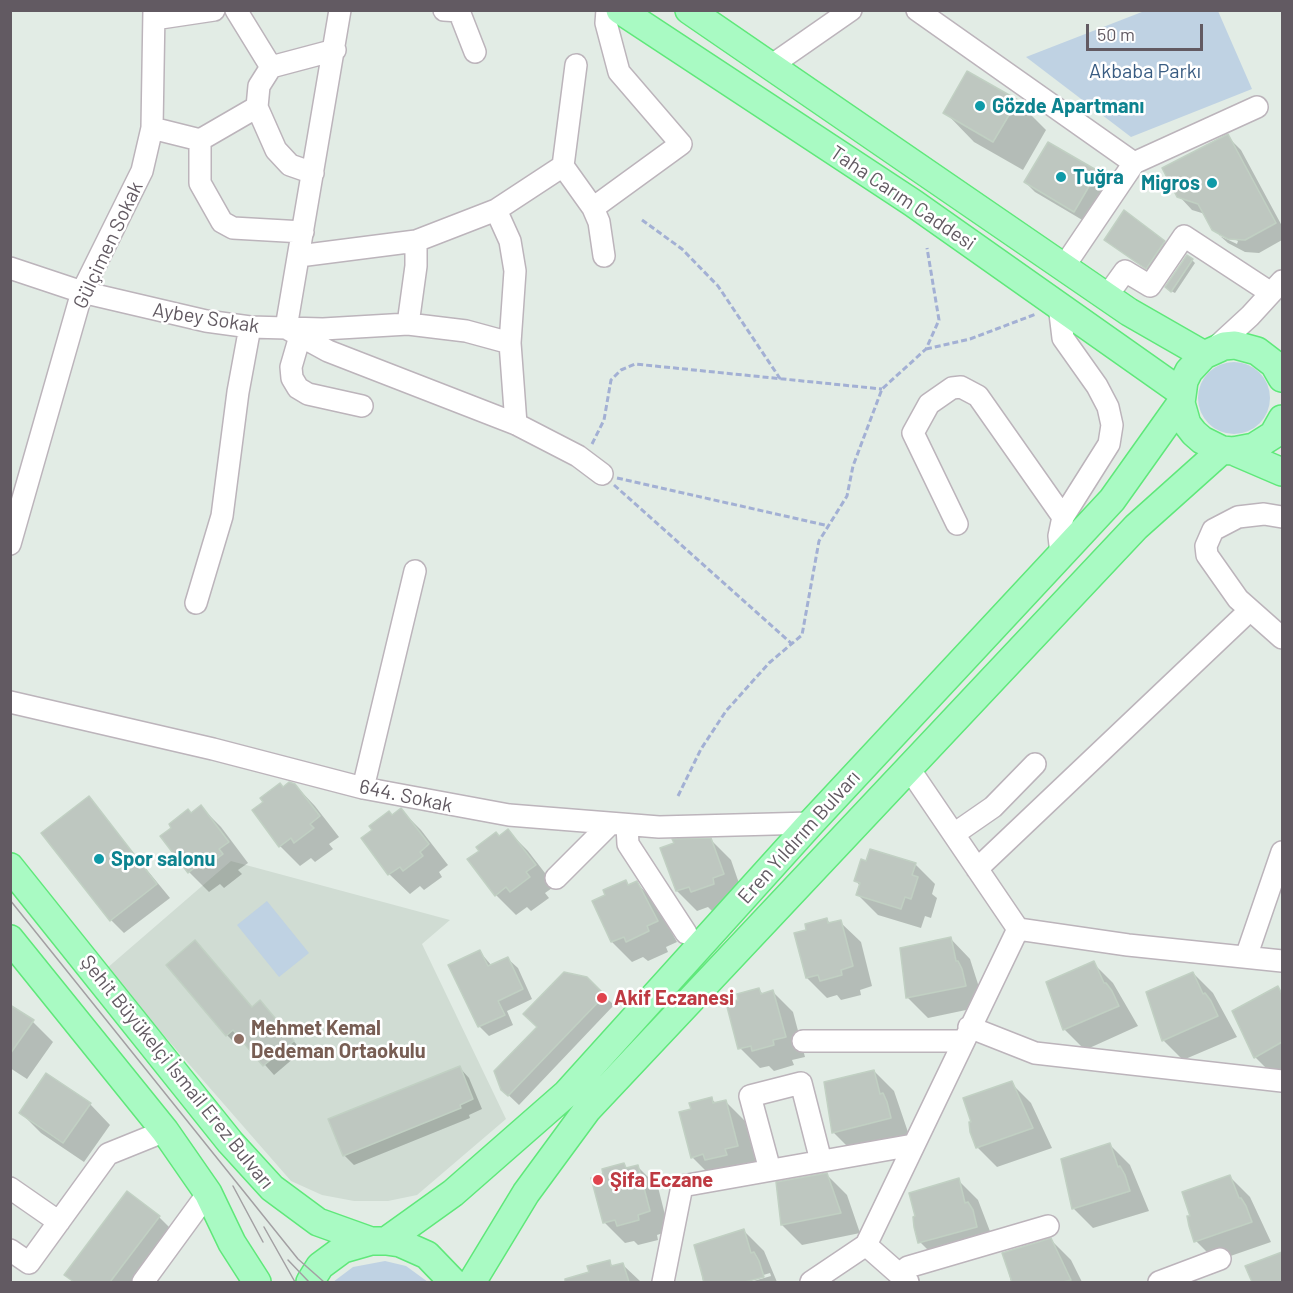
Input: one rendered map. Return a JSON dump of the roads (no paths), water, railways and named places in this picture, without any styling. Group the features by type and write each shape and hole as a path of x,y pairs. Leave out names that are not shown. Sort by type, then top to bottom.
{"main road":[{"name":"Taha Carım Caddesi","path":"620,10 913,203 1059,306 1181,397"},
{"name":"Taha Carım Caddesi","path":"689,10 1129,312 1209,352"},
{"path":"1209,352 1235,345 1257,351 1274,364 1282,378"},
{"name":"Eren Yıldırım Bulvarı","path":"310,1282 320,1266 331,1257 344,1249 379,1241 453,1193 566,1094 811,823 1112,500 1181,397 1189,371 1209,352"},
{"path":"1181,397 1187,424 1202,440 1282,472"},
{"path":"1227,451 1244,450 1264,442 1282,419"},
{"name":"Eren Yıldırım Bulvarı","path":"472,1282 526,1193 587,1110 1136,527 1227,451"},
{"name":"Şehit Büyükelçi İsmail Erez Bulvarı","path":"10,867 223,1134 272,1188 318,1222 379,1241 400,1243 427,1255 453,1282"},
{"path":"10,939 165,1131 208,1193 232,1243 257,1282"},
{"path":"490,1282 496,1244"}],"street":[{"path":"154,15 214,10"},
{"path":"236,10 271,67"},
{"path":"340,10 299,256 291,367 292,378 298,388 308,394 362,406"},
{"path":"444,10 459,11 475,52"},
{"path":"593,208 681,144 619,72 606,23 607,10"},
{"path":"772,65 851,10"},
{"path":"917,10 1134,163"},
{"name":"Gülçimen Sokak","path":"10,544 82,292 142,171 152,128 154,15"},
{"path":"314,173 297,168 282,158 257,107 260,86 271,67 335,50"},
{"path":"576,65 563,166 593,208 603,235 604,256"},
{"path":"152,128 200,140 257,107"},
{"path":"1065,266 1134,163 1257,107"},
{"path":"200,140 200,183 222,222 233,228 303,232"},
{"path":"299,256 416,241 496,210 563,166"},
{"path":"496,210 510,241 515,271 510,343 516,424"},
{"path":"1107,296 1125,271 1150,286 1184,236 1277,287 1209,352"},
{"path":"408,324 416,266 416,241"},
{"name":"Aybey Sokak","path":"10,268 82,292 169,314 250,327 293,332 408,324 466,331 510,343"},
{"path":"1059,306 1063,338 1096,386 1108,407 1113,425 1109,444 1062,517 1059,536 1061,554"},
{"path":"196,603 222,516 236,402 250,327"},
{"path":"293,332 328,351 516,424 578,456 602,474"},
{"path":"957,524 913,433 929,404 952,388 961,387 978,396 1062,517"},
{"path":"1282,517 1264,514 1238,517 1213,530 1207,540 1207,555 1249,610 1282,638"},
{"path":"363,788 415,571"},
{"path":"977,869 1249,610"},
{"name":"644. Sokak","path":"10,702 213,749 363,788 499,814 618,826 710,828 811,823"},
{"path":"954,834 993,807 1035,764"},
{"path":"908,767 1018,929 1128,945 1282,961"},
{"path":"556,879 618,826 686,933"},
{"path":"1246,957 1274,903 1282,852"},
{"path":"811,1282 866,1245 1018,929"},
{"path":"803,1041 966,1034 1035,1053 1282,1081"},
{"path":"770,1170 750,1096 801,1083 821,1161"},
{"path":"10,1250 29,1263 108,1154 165,1131"},
{"path":"663,1282 682,1185 913,1145"},
{"path":"10,1188 59,1222"},
{"path":"143,1282 208,1193"},
{"path":"866,1245 904,1278 908,1268 1048,1226"},
{"path":"1159,1282 1220,1259"}],"tram line":[{"path":"10,900 298,1259 324,1282"},
{"path":"233,1186 263,1242"},
{"path":"264,1227 295,1282"},
{"path":"288,1260 309,1282"}],"place":[{"name":"Gözde Apartmanı","path":"980,106"},
{"name":"Tuğra","path":"1061,177"},
{"name":"Migros","path":"1212,183"},
{"name":"Spor salonu","path":"99,859"},
{"name":"Akif Eczanesi","path":"602,998"},
{"name":"Mehmet Kemal Dedeman Ortaokulu","path":"239,1039"},
{"name":"Şifa Eczane","path":"598,1180"}],"park label":[{"name":"Akbaba Parkı","path":"1145,71"}]}
